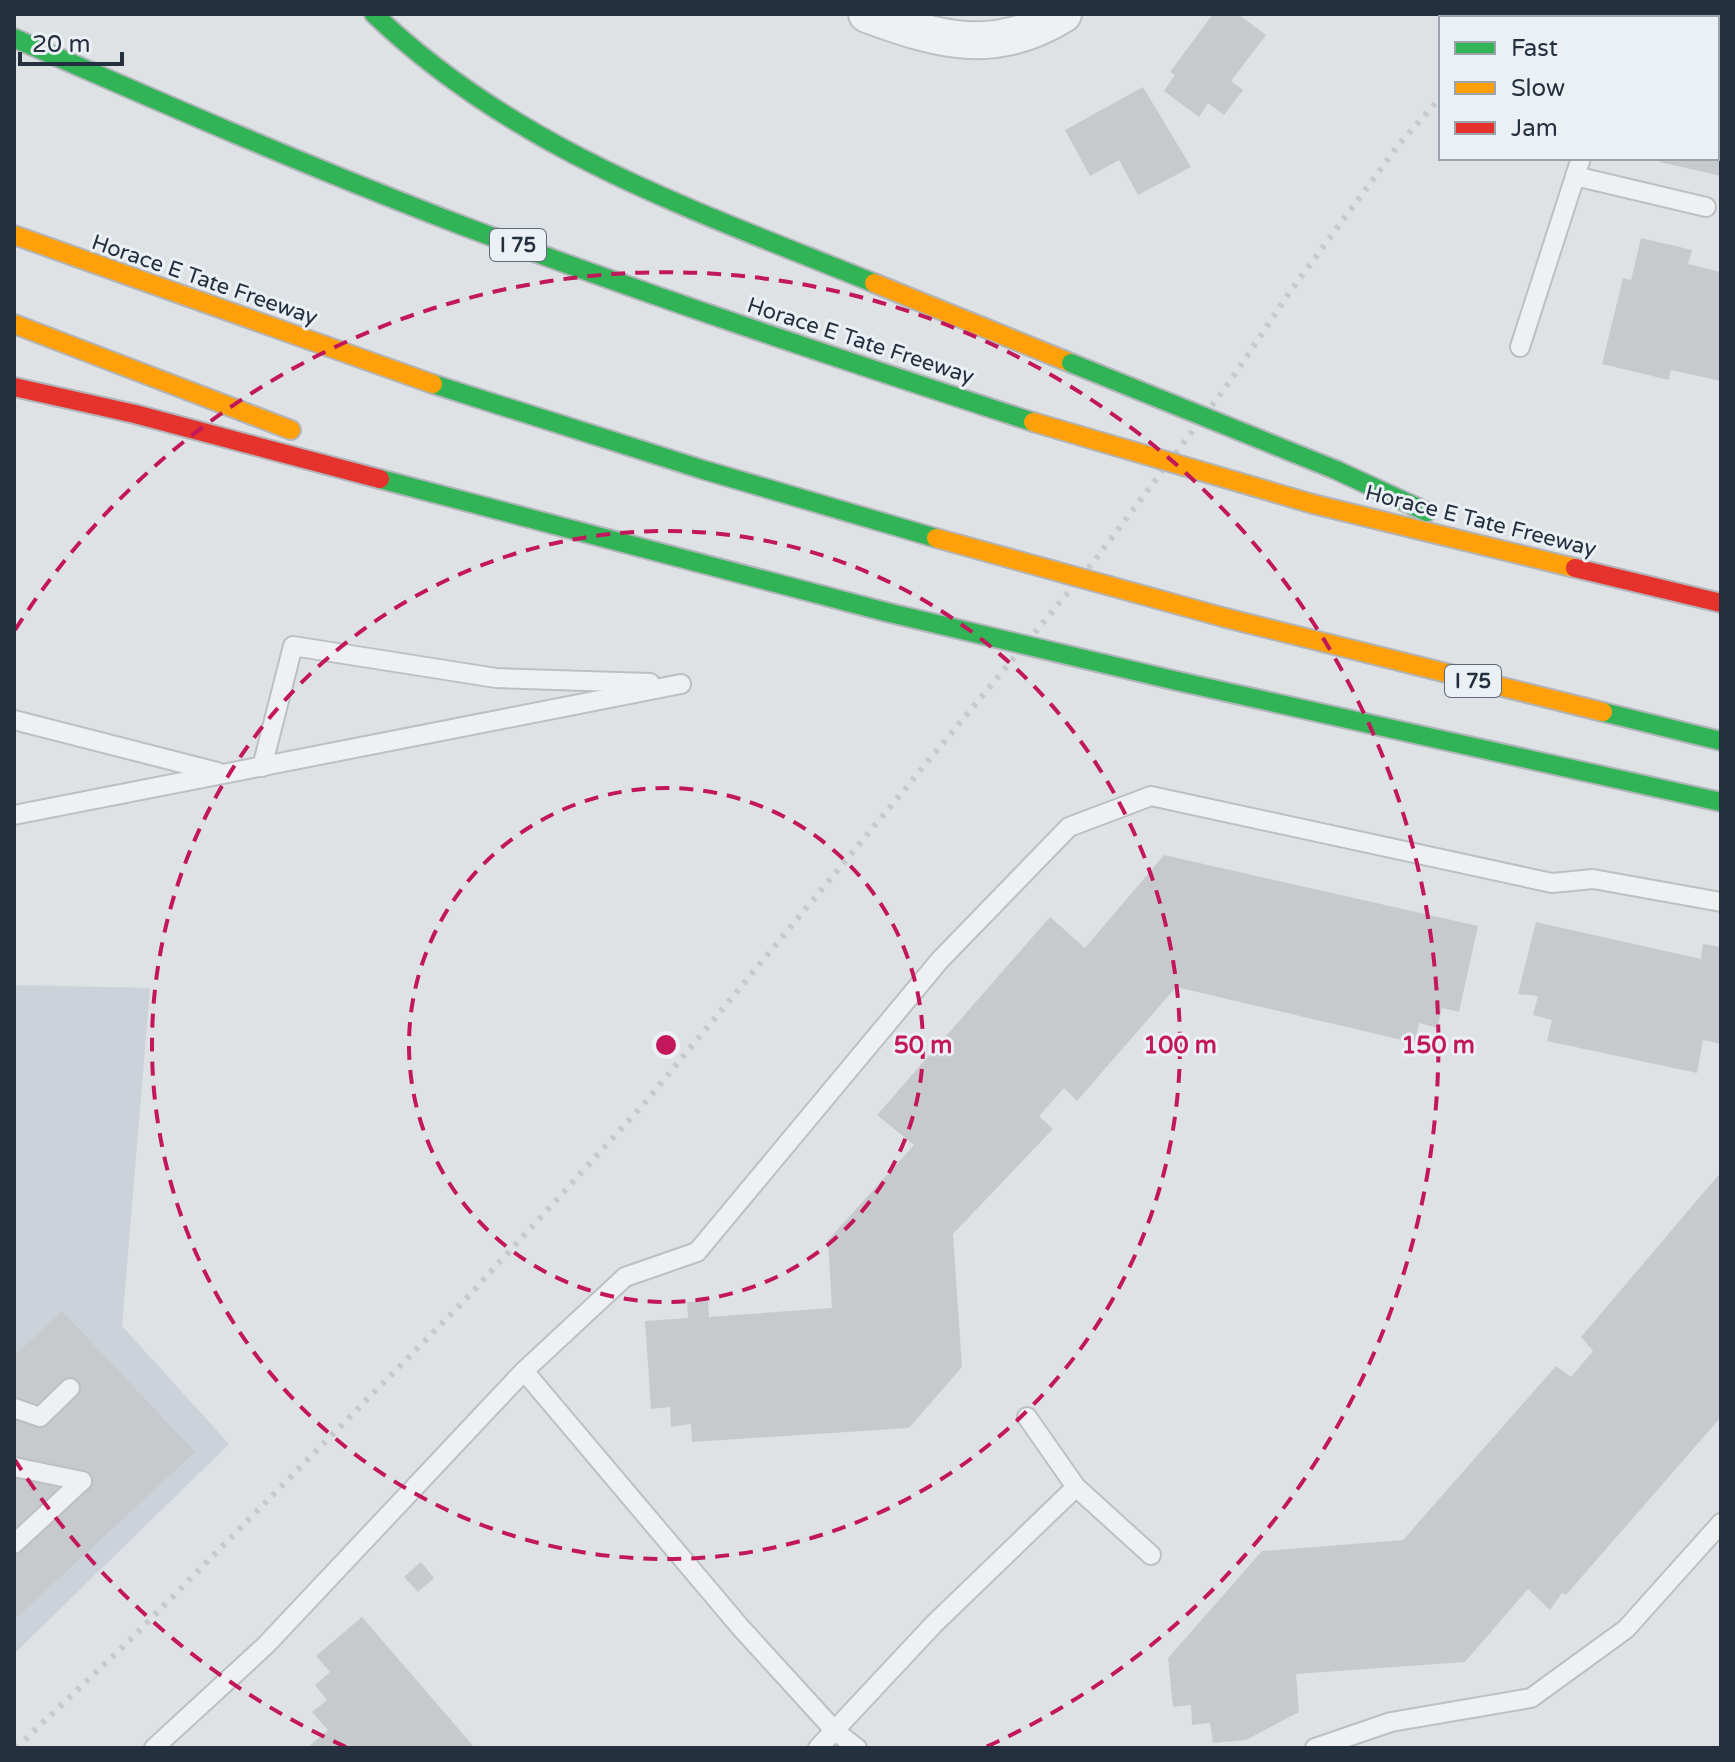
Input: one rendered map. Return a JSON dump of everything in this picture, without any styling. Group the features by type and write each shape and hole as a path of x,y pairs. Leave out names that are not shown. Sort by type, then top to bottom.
{"highway":[{"path":"374,14 401,43 451,83 507,120 675,202 1336,470 1519,555"},
{"name":"Horace E Tate Freeway","path":"14,38 203,121 465,226 798,345 1033,422 1313,504 1721,603"},
{"name":"Horace E Tate Freeway","path":"14,235 167,294 756,487 1226,618 1721,741"},
{"path":"14,324 312,439"},
{"path":"14,387 135,414 886,612 1177,681 1721,802"},
{"path":"342,450 506,513"}],"street":[{"path":"867,14 923,35 953,41 983,41 1015,36 1063,14"}],"lane":[{"path":"1520,347 1578,167 1706,207"},
{"path":"14,815 262,767 681,684 496,678 293,646 262,767"},
{"path":"14,720 224,774"},
{"path":"154,1748 266,1645 524,1371 625,1277 697,1252 940,960 1069,827 1151,796 1552,883 1593,879 1721,902"},
{"path":"524,1371 731,1617 835,1731 857,1748"},
{"path":"14,1408 40,1417 70,1388"},
{"path":"1027,1417 1076,1487 1151,1555"},
{"path":"14,1467 82,1481 14,1544"},
{"path":"818,1748 934,1624 1076,1487"},
{"path":"1315,1748 1391,1722 1531,1698 1626,1629 1721,1523"}],"shaded area":[{"path":"14,985 150,988 122,1326 229,1444 14,1654"}],"building":[{"path":"1213,14 1238,14 1266,35 1231,81 1243,90 1224,115 1208,103 1199,117 1164,91 1175,75 1170,72"},
{"path":"1721,42 1721,176 1660,162 1719,160"},
{"path":"1143,87 1191,167 1138,195 1119,160 1090,176 1065,130"},
{"path":"1641,238 1692,250 1688,264 1721,272 1721,381 1671,370 1669,380 1602,364 1623,278 1631,280"},
{"path":"1164,855 1478,926 1459,1012 1442,1008 1437,1028 1419,1023 1415,1043 1176,987 1077,1101 1064,1088 1039,1116 1053,1129 953,1234 962,1367 909,1428 692,1442 691,1424 671,1427 670,1407 651,1409 645,1321 688,1318 687,1302 708,1301 709,1317 832,1308 828,1240 914,1145 877,1115 1050,917 1085,948"},
{"path":"1536,922 1701,959 1703,944 1721,947 1721,1044 1703,1040 1697,1073 1547,1041 1552,1020 1533,1015 1538,996 1518,994"},
{"path":"1721,1172 1721,1417 1566,1595 1562,1593 1550,1610 1528,1589 1465,1662 1296,1674 1299,1712 1246,1740 1213,1743 1210,1723 1192,1725 1191,1705 1173,1707 1168,1658 1262,1551 1403,1540 1556,1366 1571,1377 1593,1351 1581,1337"},
{"path":"62,1311 195,1452 14,1620 14,1356"},
{"path":"421,1562 434,1578 418,1592 404,1577"},
{"path":"362,1617 475,1748 307,1748 328,1730 312,1712 327,1700 315,1685 330,1672 316,1656"}],"railway":[{"path":"16,1748 127,1643 465,1300 642,1106 1095,560 1231,380 1289,293 1400,143 1439,99"}],"traffic: fast":[{"path":"374,14 429,62 487,104 548,140 674,202 874,283"},
{"path":"14,38 239,136 466,227 748,328 1033,422"},
{"path":"1071,363 1336,470"},
{"path":"433,384 704,470 936,538"},
{"path":"1336,470 1427,512"},
{"path":"380,479 886,612"},
{"path":"886,612 1177,681"},
{"path":"1177,681 1721,802"},
{"path":"1603,712 1721,741"}],"traffic: slow":[{"path":"14,235 433,384"},
{"path":"874,283 1071,363"},
{"path":"14,324 291,430"},
{"path":"1033,422 1313,504"},
{"path":"1313,504 1575,568"},
{"path":"936,538 1226,618"},
{"path":"1226,618 1603,712"}],"traffic: jam":[{"path":"14,387 135,414 380,479"},
{"path":"1575,568 1721,603"}]}
